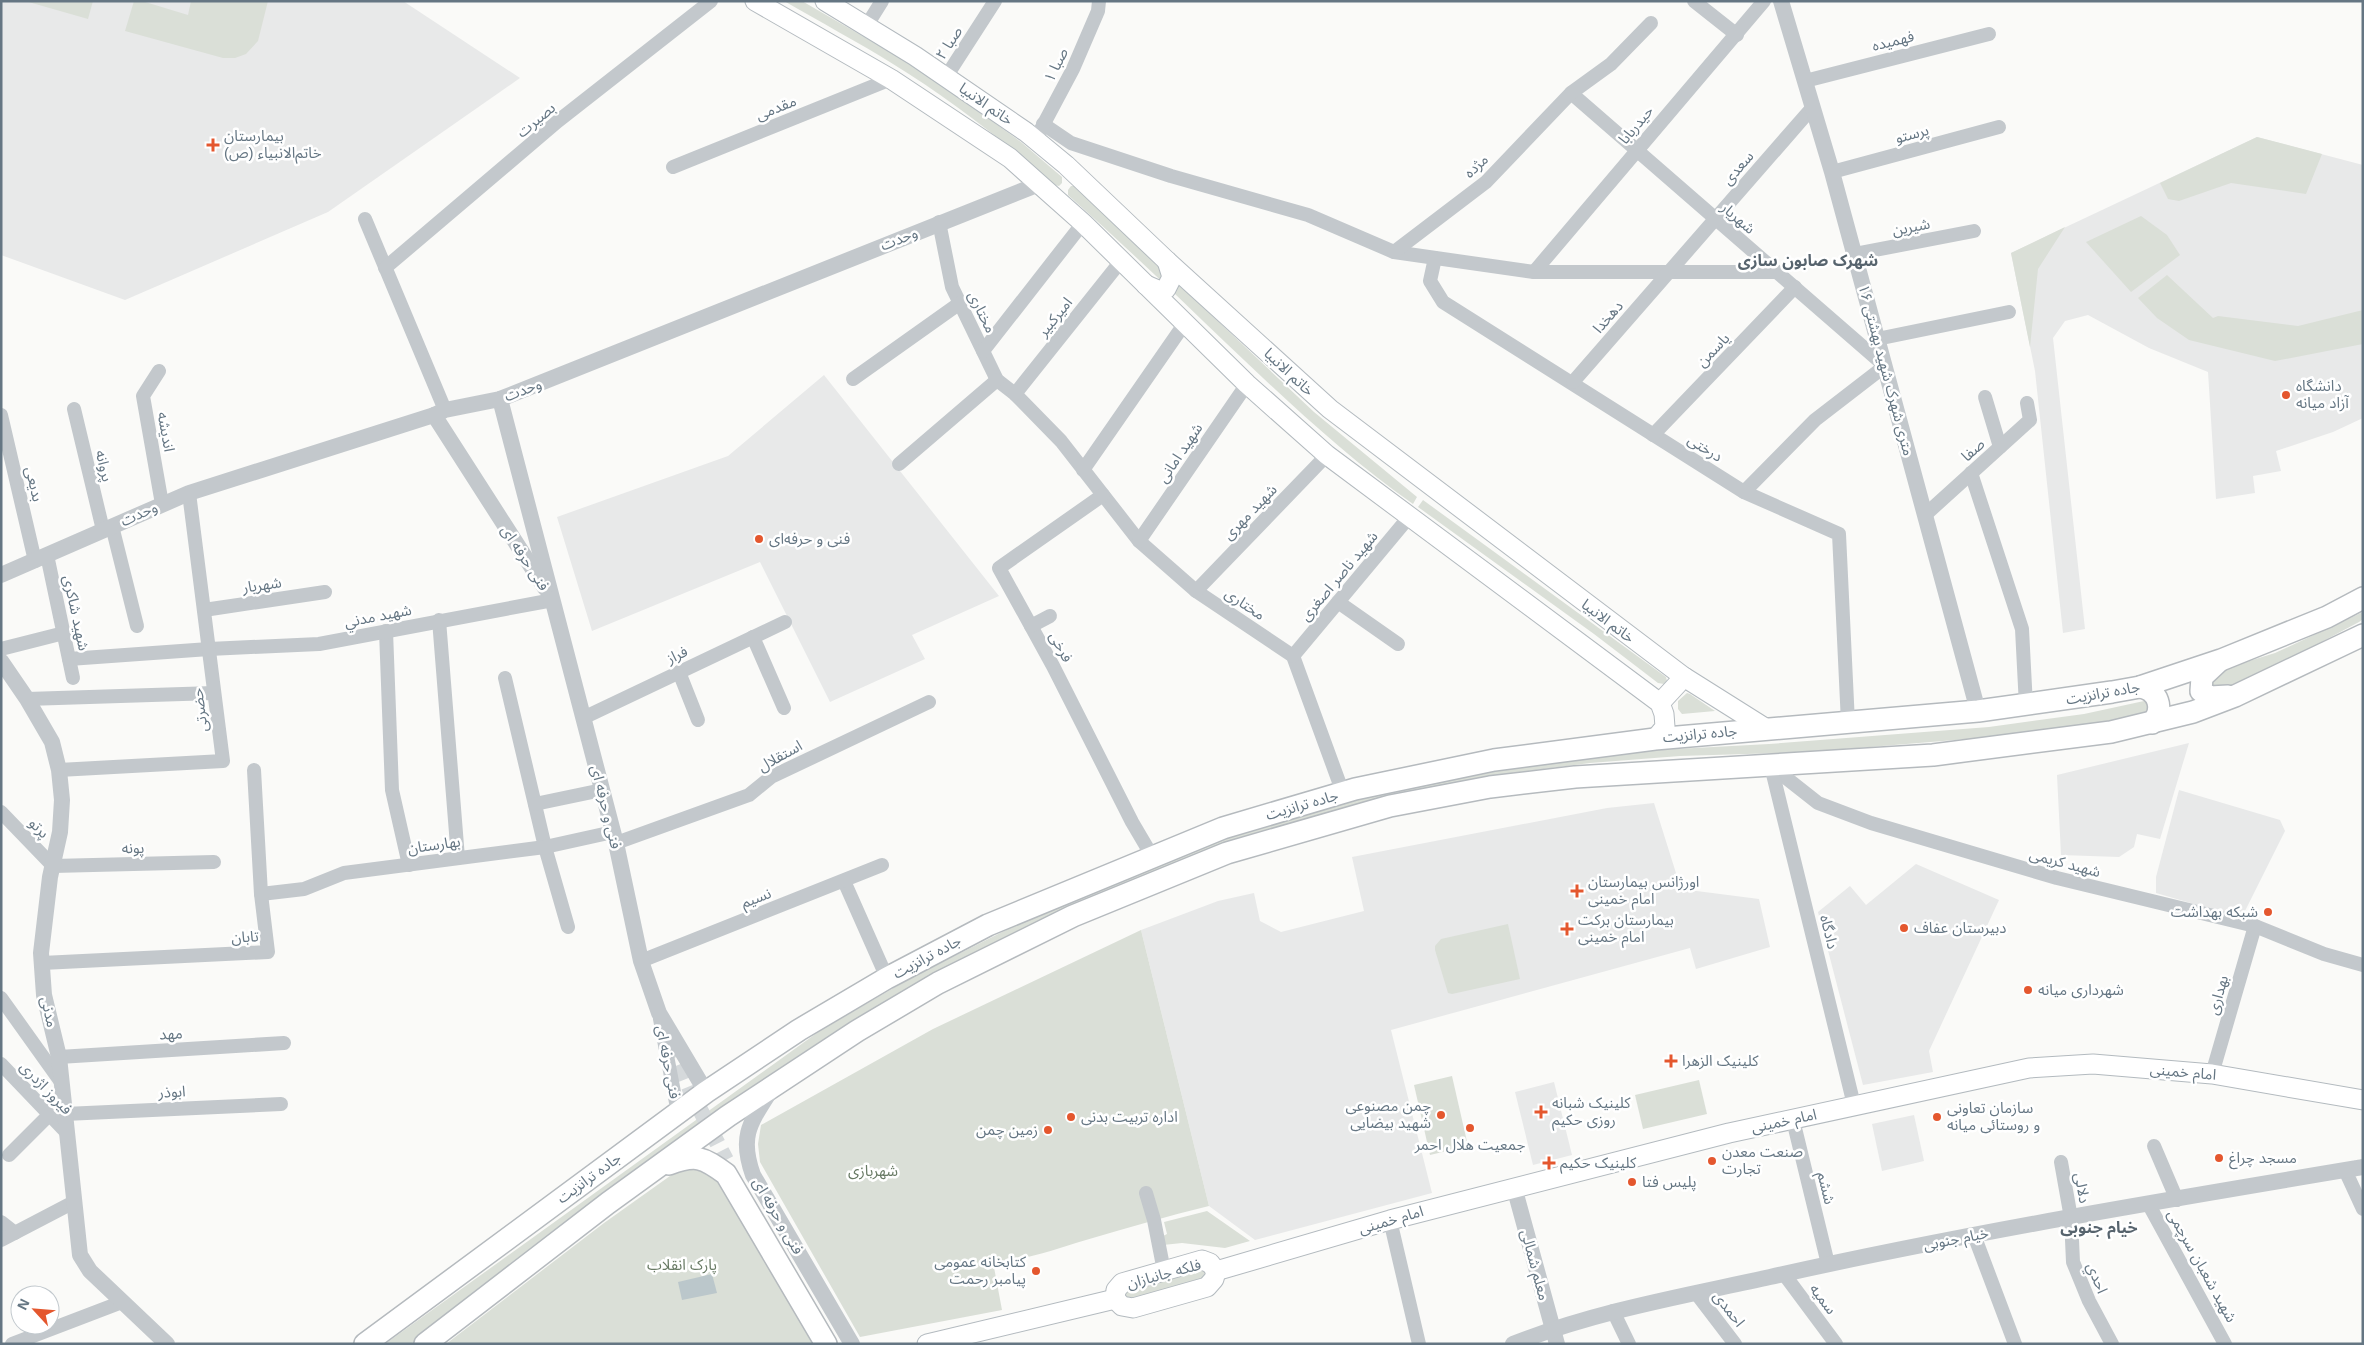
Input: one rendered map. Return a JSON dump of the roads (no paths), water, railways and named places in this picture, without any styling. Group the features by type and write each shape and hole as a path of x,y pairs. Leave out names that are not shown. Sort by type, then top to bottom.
{"main road":[{"name":"خاتم الانبیا","path":"755,1 891,78 1010,158 1122,261 1247,384 1327,455 1660,703"},
{"name":"خاتم الانبیا","path":"825,1 867,25 946,77 1039,132 1066,165 1166,261 1330,409 1684,677 1765,728"},
{"path":"927,103 923,93 926,82 932,77 946,77"},
{"path":"1146,284 1160,291 1166,289 1172,277 1166,261"},
{"name":"جاده ترانزیت","path":"365,1344 706,1092 799,1030 887,978 988,925 1223,828 1343,793 1494,760 1655,739 2026,706 2140,687 2221,660 2327,617 2363,598"},
{"name":"جاده ترانزیت","path":"425,1344 655,1169 775,1084 857,1031 938,983 1072,916 1226,853 1375,810 1490,787 1575,777 1933,755 2111,732 2193,712 2235,696 2363,635"},
{"path":"2221,660 2202,677 2200,681 2201,691 2210,697 2235,696"},
{"path":"1655,739 1665,727 1664,714 1660,703 1684,677"},
{"path":"2140,687 2149,689 2158,700 2159,710 2152,723"},
{"name":"امام خمینی","path":"1216,1271 1390,1220 1729,1133 2029,1068 2093,1064 2212,1074 2363,1100"},
{"path":"655,1169 688,1157 702,1159 726,1174 826,1344"},
{"name":"فلکه جانبازان","path":"1202,1260 1210,1263 1216,1271 1214,1280 1207,1287 1170,1298 1133,1308 1122,1306 1115,1299 1116,1290 1122,1283 1202,1260"},
{"path":"927,1344 964,1340 1115,1299"}],"street":[{"name":"بصيرت","path":"386,268 558,122 711,1"},
{"path":"867,25 882,1"},
{"name":"صبا ۲","path":"946,77 995,1"},
{"name":"صبا ۱","path":"1039,132 1073,70 1098,11 1099,1"},
{"path":"1694,1 1737,35"},
{"name":"حیدربابا","path":"1534,272 1764,1"},
{"name":"۱۶ متری شهرک شهيد بهشتی","path":"1781,1 1832,172 1978,711"},
{"name":"مژده","path":"1394,252 1486,182 1571,92 1611,64 1651,23"},
{"name":"فهمیده","path":"1804,80 1989,34"},
{"name":"مقدمی","path":"673,167 891,78"},
{"name":"شهریار","path":"1571,92 1885,366"},
{"name":"سعدی","path":"1668,273 1812,108"},
{"name":"پرستو","path":"1832,172 1999,127"},
{"path":"1039,132 1171,176 1308,215 1394,252 1534,272 1776,272"},
{"name":"وحدت","path":"1,575 189,493 440,413 500,399 939,222 1039,184"},
{"name":"فنی حرفه ای","path":"365,219 386,268 440,413 553,600"},
{"name":"مختاری","path":"939,222 952,287 998,380 1015,394 1061,441 1139,541 1196,591 1293,656"},
{"path":"983,350 1082,223"},
{"name":"شیرین","path":"1854,254 1974,231"},
{"name":"درختی","path":"1435,258 1430,281 1443,302 1573,382 1744,492 1839,534 1848,723"},
{"name":"امیرکبیر","path":"1015,394 1122,261"},
{"name":"دهخدا","path":"1573,382 1668,273"},
{"name":"یاسمن","path":"1653,435 1795,287"},
{"path":"853,379 960,303"},
{"path":"1877,339 2009,312"},
{"path":"1084,470 1185,323"},
{"path":"1744,492 1814,420 1885,366"},
{"name":"اندیشه","path":"159,371 143,396 162,504"},
{"path":"898,464 998,380"},
{"name":"شهید امانی","path":"1139,541 1247,384"},
{"path":"1985,397 2000,447"},
{"name":"فنی حرفه ای","path":"500,399 553,600"},
{"name":"صفا","path":"1925,515 2030,420 2027,403"},
{"name":"پروانه","path":"74,409 137,626"},
{"name":"بدیعی","path":"1,415 41,558"},
{"name":"شهید مهری","path":"1196,591 1327,455"},
{"path":"1971,473 2022,629 2026,706"},
{"name":"حضرتی","path":"59,770 222,761 189,493"},
{"name":"فرخی","path":"1103,495 999,568 1032,626 1132,822 1152,856"},
{"name":"شهید ناصر اصغری","path":"1293,656 1409,517"},
{"name":"شهید شاکری","path":"41,558 64,634 73,678"},
{"name":"شهریار","path":"204,610 325,592"},
{"name":"شهيد مدني","path":"69,659 209,649 319,644 553,600"},
{"name":"فنی و حرفه ای","path":"553,600 614,838 641,961 659,1013"},
{"path":"1338,602 1398,644"},
{"path":"1032,626 1050,616"},
{"path":"440,620 458,858"},
{"name":"فراز","path":"583,718 785,622"},
{"path":"386,631 392,790 408,865"},
{"path":"1,649 64,634"},
{"path":"753,637 784,708"},
{"path":"1293,656 1343,793"},
{"name":"مدنی","path":"1,661 27,699 52,742 59,770 62,800 60,832 53,866 41,952 44,995 59,1057 61,1082 57,1114 67,1133 80,1254 90,1270 166,1344"},
{"path":"679,672 698,720"},
{"path":"505,678 545,847 568,927"},
{"path":"27,699 214,694"},
{"name":"استقلال","path":"614,838 749,795 770,777 929,702"},
{"name":"شهید کریمی","path":"1771,766 1818,803 1871,823 2074,883 2255,926 2324,954 2363,965"},
{"name":"دادگاه","path":"1771,766 1854,1105"},
{"name":"تابان","path":"42,963 268,952 261,894 254,770"},
{"path":"535,804 602,790"},
{"name":"پرتو","path":"1,812 53,866"},
{"name":"بهارستان","path":"261,894 304,889 344,873 614,838"},
{"name":"پونه","path":"53,866 214,862"},
{"name":"نسيم","path":"641,961 882,865"},
{"path":"844,881 887,978"},
{"name":"بهداری","path":"2212,1074 2255,926"},
{"path":"1,998 61,1082"},
{"name":"فنی حرفه ای","path":"659,1013 706,1092"},
{"name":"فنی حرفه ای","path":"659,1013 678,1113"},
{"name":"مهد","path":"59,1057 284,1043"},
{"name":"فیروز اژدری","path":"1,1064 57,1114"},
{"name":"فنی و حرفه ای","path":"775,1084 752,1120 746,1144 748,1159 753,1175 852,1344"},
{"name":"ابوذر","path":"57,1114 281,1104"},
{"path":"9,1155 57,1114"},
{"name":"ششم","path":"1794,1120 1828,1264"},
{"path":"2154,1146 2177,1200"},
{"path":"726,1160 837,1344"},
{"name":"دلالی","path":"2062,1162 2071,1218"},
{"name":"خیام جنوبی","path":"1513,1344 1555,1336 1613,1311 1828,1264 1974,1235 2363,1167"},
{"path":"2345,1170 2363,1209"},
{"name":"معلم شمالی","path":"1514,1187 1555,1336"},
{"path":"1146,1193 1154,1220 1164,1271"},
{"path":"1,1240 74,1202"},
{"name":"شهید شعبان سرچمی","path":"2149,1204 2226,1344"},
{"name":"احدي","path":"2071,1218 2073,1262 2089,1301 2112,1344"},
{"path":"1390,1220 1419,1344"},
{"path":"1,1222 15,1233"},
{"path":"1974,1235 2015,1344"},
{"name":"سميه","path":"1784,1274 1836,1344"},
{"name":"احمدی","path":"1696,1294 1735,1344"},
{"path":"12,1344 122,1302"},
{"path":"1613,1311 1629,1344"}],"tunnel":[{"path":"671,1042 692,1094 726,1160"}],"place":[{"name":"بیمارستان خاتم‌الانبیاء (ص)","path":"213,145"},
{"name":"دانشگاه آزاد میانه","path":"2286,395"},
{"name":"فنی و حرفه‌ای","path":"759,539"},
{"name":"اورژانس بیمارستان امام خمینی","path":"1577,891"},
{"name":"شبکه بهداشت","path":"2268,912"},
{"name":"دبیرستان عفاف","path":"1904,928"},
{"name":"بیمارستان برکت امام خمینی","path":"1567,929"},
{"name":"شهرداری میانه","path":"2028,990"},
{"name":"کلینیک الزهرا","path":"1671,1061"},
{"name":"کلینیک شبانه روزی حکیم","path":"1541,1112"},
{"name":"چمن مصنوعی شهید بیضایی","path":"1441,1115"},
{"name":"اداره تربیت بدنی","path":"1071,1117"},
{"name":"سازمان تعاونی و روستائی میانه","path":"1937,1117"},
{"name":"جمعیت هلال احمر","path":"1470,1128"},
{"name":"زمین چمن","path":"1048,1130"},
{"name":"مسجد چراغ","path":"2219,1158"},
{"name":"صنعت معدن تجارت","path":"1712,1161"},
{"name":"کلینیک حکیم","path":"1549,1163"},
{"name":"پلیس فتا","path":"1632,1182"},
{"name":"کتابخانه عمومی پیامبر رحمت","path":"1036,1271"}],"district":[{"name":"شهرک صابون سازی","path":"1808,260"},
{"name":"خیام جنوبی","path":"2099,1227"}],"park label":[{"name":"شهربازی","path":"873,1171"},
{"name":"پارک انقلاب","path":"682,1265"}]}
